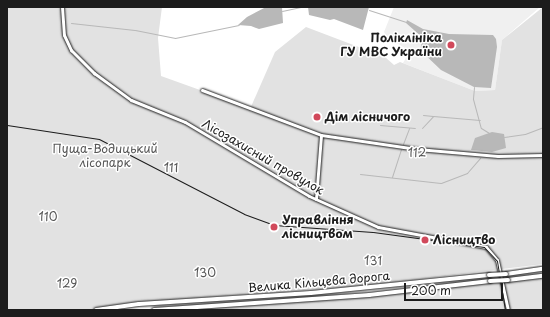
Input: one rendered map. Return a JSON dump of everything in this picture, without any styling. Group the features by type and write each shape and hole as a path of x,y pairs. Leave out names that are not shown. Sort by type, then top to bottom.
{"main road":[{"name":"Велика Кільцева дорога","path":"96,310 139,304 311,293 543,269"},
{"name":"Велика Кільцева дорога","path":"154,310 369,295 543,276"}],"street":[{"name":"Лісозахисний провулок","path":"62,7 64,35 71,50 101,78 131,100 185,122 316,199 384,229 486,246 498,260 508,310"},
{"path":"202,90 320,135 424,150 498,156 543,155"},
{"path":"316,199 320,135"}],"shaded area":[{"path":"266,7 282,7 283,23 259,29 251,26 238,25 247,17"},
{"path":"308,7 369,7 363,30 334,19 330,20 309,15"},
{"name":"Поліклініка ГУ МВС України","path":"394,7 540,7 502,40 495,90 475,91 403,63 410,51 388,38 384,32"},
{"path":"407,20 423,29 449,34 493,35 496,39 497,47 491,88 474,87 441,70 420,50 423,38 406,23"},
{"path":"492,132 504,134 506,148 492,152 471,150 475,138"}],"green space":[{"name":"Пуща-Водицький лісопарк","path":"7,7 162,7 158,38 161,76 200,90 203,88 213,95 250,109 275,52 306,27 385,57 394,65 400,62 475,91 495,90 502,40 543,7 543,264 364,286 128,303 88,310 7,310"},
{"path":"543,276 543,310 154,310 369,295"}],"waterway":[{"path":"282,11 301,7"},
{"path":"369,10 406,22"},
{"path":"71,23 135,30 175,38 239,25"},
{"path":"474,87 473,99 481,128 489,133"},
{"path":"423,115 433,116"},
{"path":"422,128 433,116 480,120"},
{"path":"380,125 415,128"},
{"path":"504,137 525,134 543,127"},
{"path":"403,144 409,128"},
{"path":"392,177 401,149"},
{"path":"360,174 441,183 467,173 480,158"}],"tram line":[{"path":"7,125 99,139 244,214 274,225 373,232 484,247 497,261 505,310"}],"place":[{"name":"Поліклініка ГУ МВС України","path":"451,45"},
{"name":"Дім лісничого","path":"317,117"},
{"name":"Управління лісництвом","path":"274,227"},
{"name":"Лісництво","path":"425,240"}],"park label":[{"name":"112","path":"417,153"},
{"name":"111","path":"171,168"},
{"name":"110","path":"48,217"},
{"name":"131","path":"373,261"},
{"name":"130","path":"205,273"},
{"name":"129","path":"67,284"}]}
